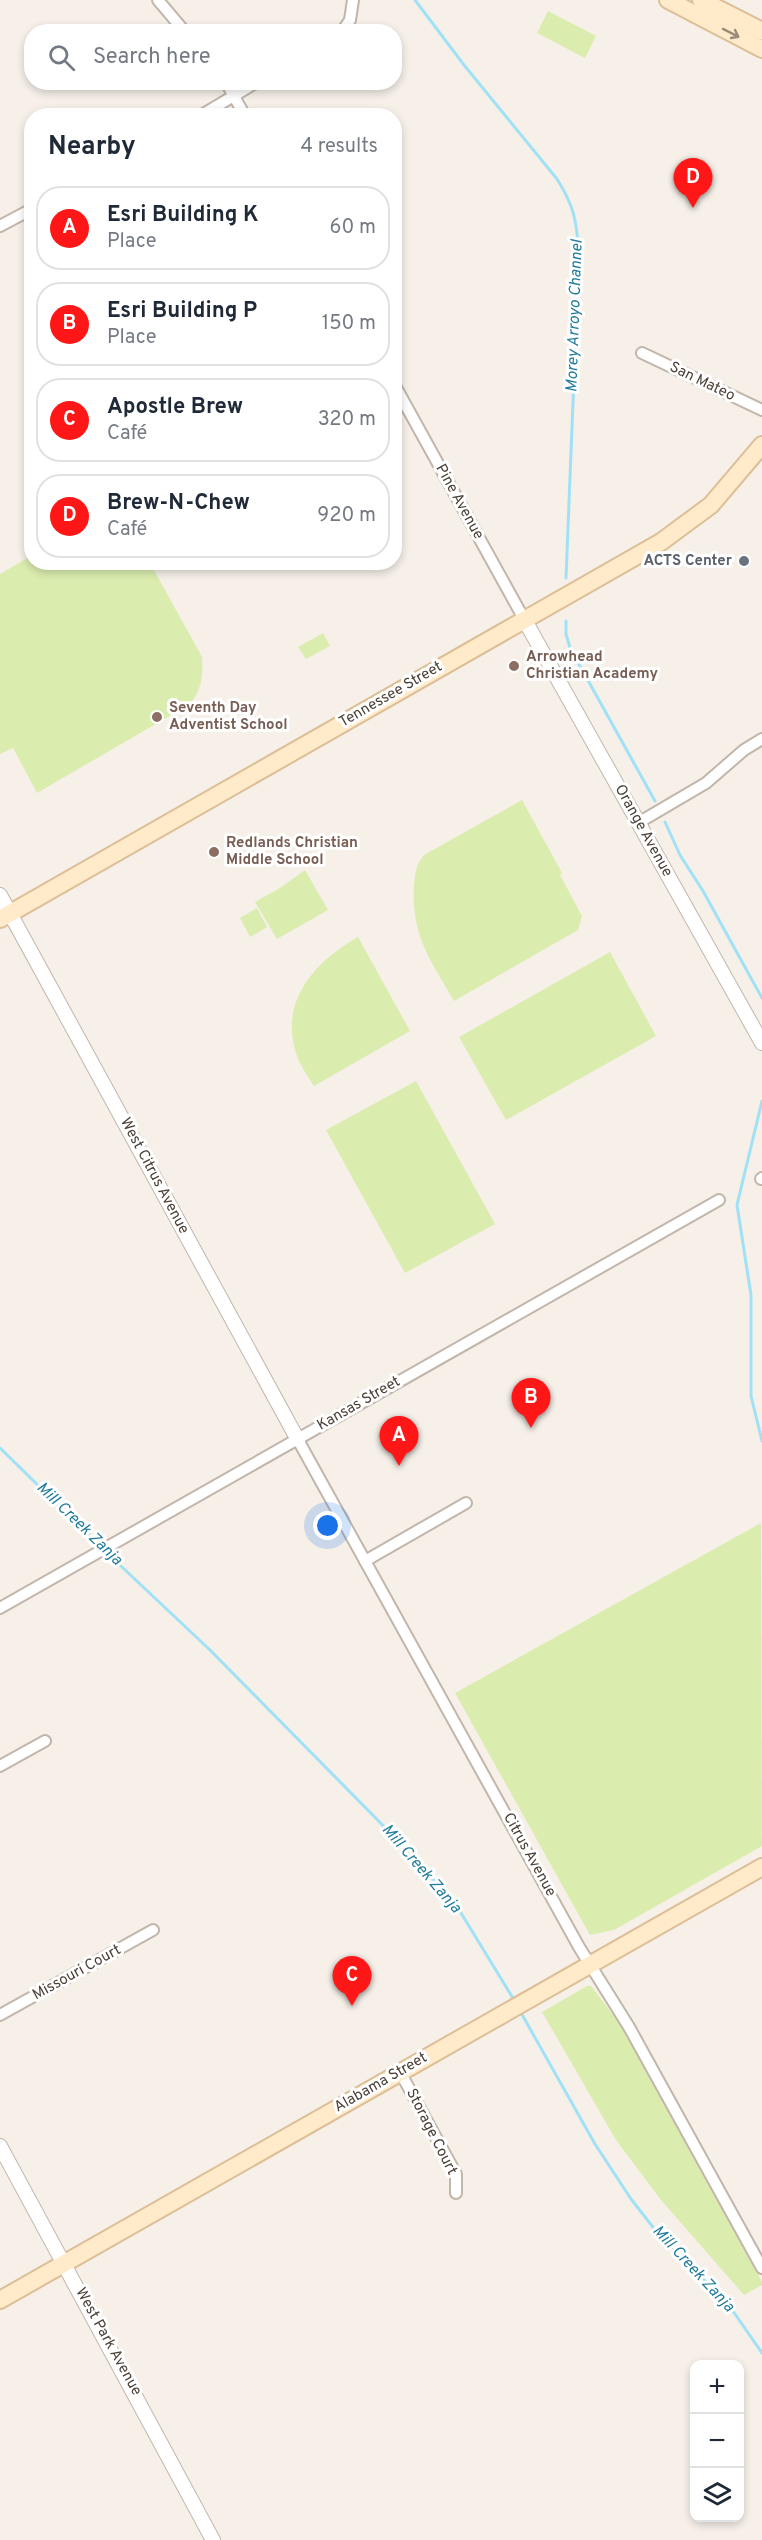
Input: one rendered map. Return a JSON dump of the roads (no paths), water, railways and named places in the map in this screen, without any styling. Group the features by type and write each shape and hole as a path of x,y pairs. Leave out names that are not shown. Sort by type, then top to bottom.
{"main road":[{"path":"668,0 762,49"},
{"path":"701,0 762,31"},
{"name":"Tennessee Street","path":"5,916 661,542 711,505 762,445"},
{"name":"Alabama Street","path":"0,2300 762,1867"}],"street":[{"path":"158,0 178,24"},
{"path":"347,24 353,0"},
{"path":"231,90 241,108"},
{"path":"214,108 244,90"},
{"path":"0,226 24,213"},
{"name":"San Mateo","path":"642,353 762,410"},
{"name":"Pine Avenue","path":"402,398 524,619"},
{"name":"Orange Avenue","path":"524,619 762,1043"},
{"path":"638,823 706,783 744,750 762,739"},
{"name":"West Citrus Avenue","path":"0,895 5,916 298,1440"},
{"name":"Kansas Street","path":"0,1608 120,1542 719,1200"},
{"name":"Citrus Avenue","path":"298,1440 762,2268"},
{"path":"365,1561 466,1503"},
{"path":"0,1766 45,1741"},
{"name":"Missouri Court","path":"0,2015 153,1930"},
{"name":"Storage Court","path":"400,2072 456,2174 456,2193"},
{"name":"West Park Avenue","path":"0,2146 213,2540"}],"waterway":[{"name":"Morey Arroyo Channel","path":"415,0 464,65 557,179 573,213 579,251 566,578"},
{"name":"Morey Arroyo Channel","path":"566,621 566,634 570,648 655,801"},
{"name":"Morey Arroyo Channel","path":"665,822 680,855 703,891 762,998"},
{"name":"Morey Arroyo Channel","path":"762,1101 737,1205 751,1295 751,1396 762,1441"},
{"name":"Mill Creek Zanja","path":"0,1448 101,1547"},
{"name":"Mill Creek Zanja","path":"106,1552 210,1650 420,1863 461,1913 514,2000"},
{"name":"Mill Creek Zanja","path":"520,2011 595,2144 631,2199 656,2231 728,2304 762,2353"}],"place":[{"name":"Brew-N-Chew","path":"693,208"},
{"name":"ACTS Center","path":"744,561"},
{"name":"Arrowhead Christian Academy","path":"514,666"},
{"name":"Seventh Day Adventist School","path":"157,717"},
{"name":"Redlands Christian Middle School","path":"214,852"},
{"name":"Esri Building P","path":"531,1428"},
{"name":"Esri Building K","path":"399,1466"},
{"name":"Apostle Brew","path":"352,2006"}]}
